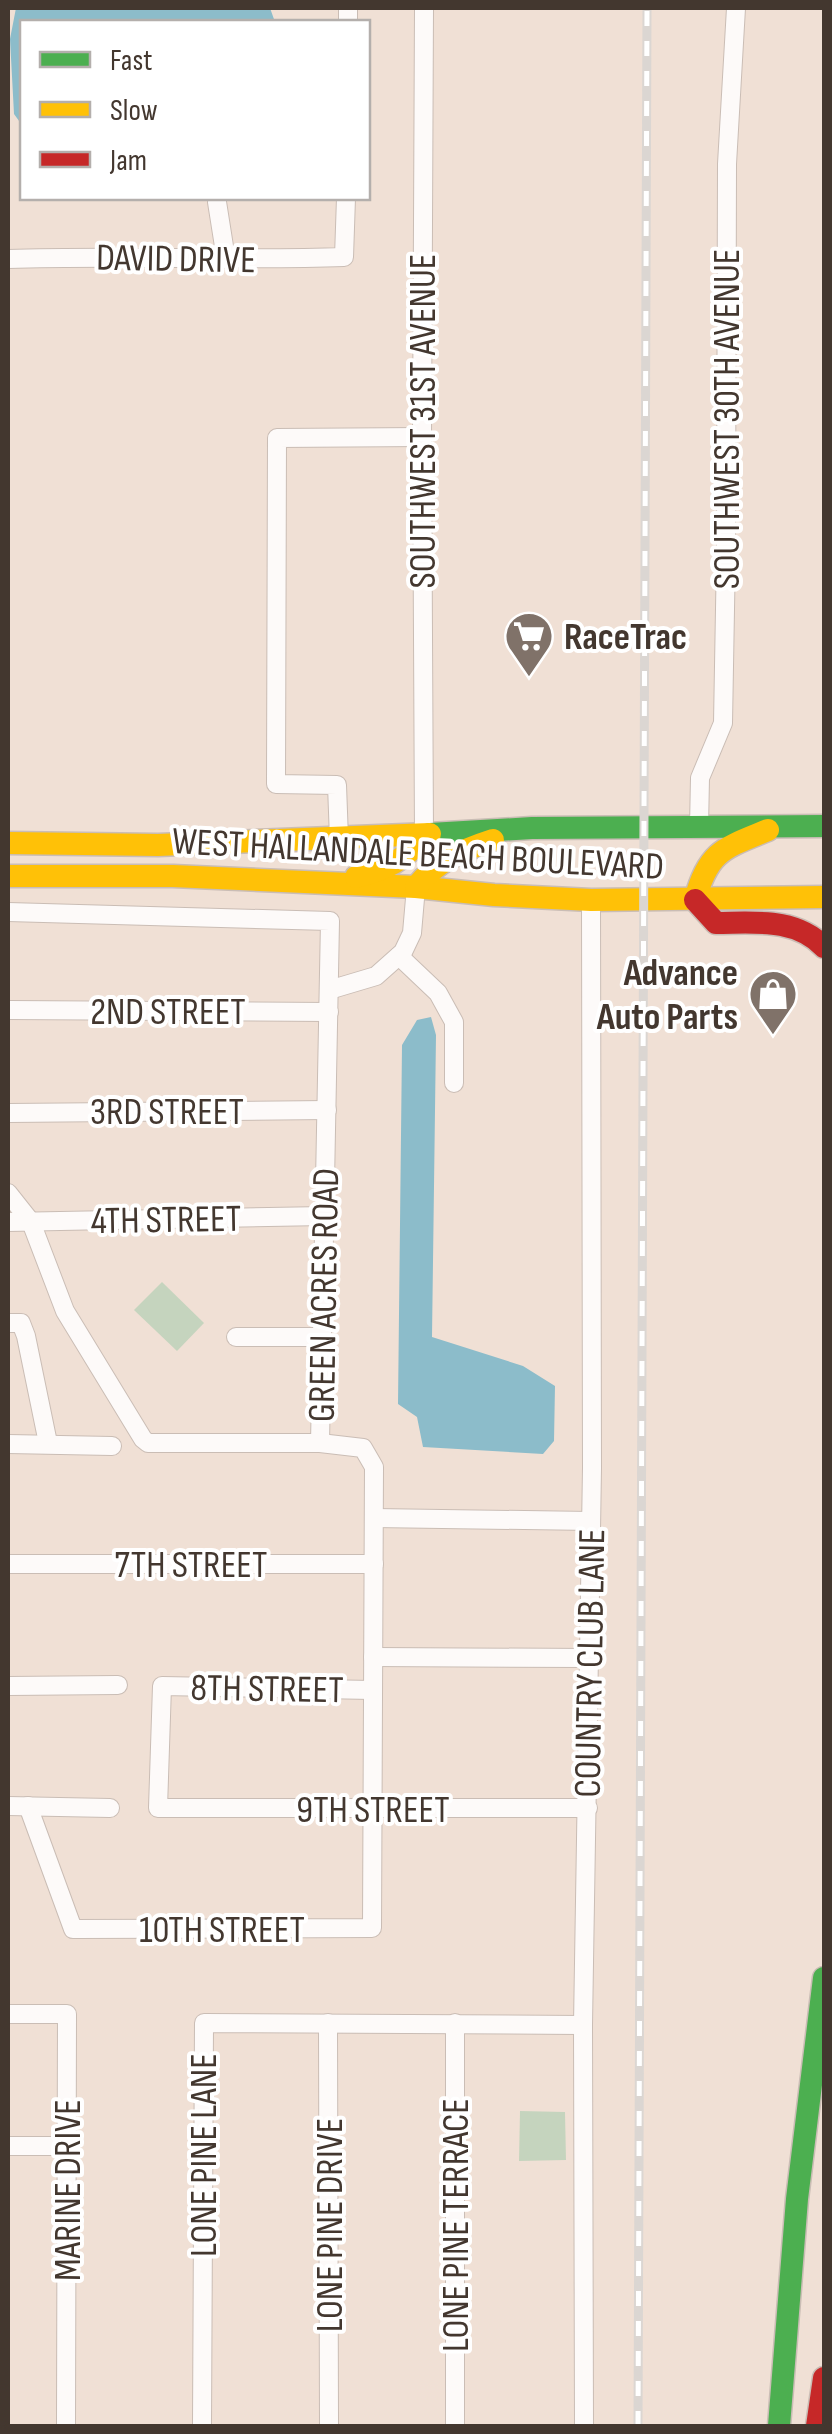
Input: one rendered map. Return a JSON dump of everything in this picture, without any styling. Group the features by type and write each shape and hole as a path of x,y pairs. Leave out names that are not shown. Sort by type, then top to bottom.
{"main road":[{"path":"775,826 711,860 703,871 695,900 716,922 793,926 818,938 824,947"},
{"name":"WEST HALLANDALE BEACH BOULEVARD","path":"8,842 158,844 339,840 532,828 824,826"},
{"path":"416,887 429,869 460,850 532,828"},
{"path":"325,883 394,865 412,853 424,835"},
{"name":"WEST HALLANDALE BEACH BOULEVARD","path":"8,876 173,876 591,900 824,897"},
{"path":"780,2416 797,2198 824,1978"},
{"path":"780,2416 824,2150"},
{"path":"818,2426 824,2378"}],"street":[{"name":"SOUTHWEST 31ST AVENUE","path":"424,8 424,835"},
{"name":"SOUTHWEST 30TH AVENUE","path":"699,826 700,778 722,723 727,164 736,8"},
{"name":"DAVID DRIVE","path":"8,259 344,257 346,200"},
{"path":"216,202 226,259"},
{"path":"339,840 337,785 276,784 277,438 422,437"},
{"path":"329,990 376,976 400,956 412,933 416,887"},
{"name":"COUNTRY CLUB LANE","path":"584,2426 591,900"},
{"name":"GREEN ACRES ROAD","path":"8,912 330,920 320,1444 363,1448 374,1467 372,1928"},
{"path":"400,956 438,992 454,1022 454,1083"},
{"name":"2ND STREET","path":"8,1010 329,1012"},
{"name":"3RD STREET","path":"8,1112 327,1110"},
{"path":"8,1193 31,1222 64,1311 143,1439 154,1445 320,1444"},
{"name":"4TH STREET","path":"8,1222 324,1216"},
{"path":"8,1323 21,1323 26,1336 48,1443"},
{"path":"236,1337 321,1337"},
{"path":"8,1444 112,1446"},
{"path":"374,1518 591,1521"},
{"name":"7TH STREET","path":"8,1564 374,1564"},
{"name":"8TH STREET","path":"372,1656 590,1658"},
{"path":"8,1686 118,1685"},
{"name":"8TH STREET","path":"158,1808 162,1686 372,1690"},
{"path":"8,1806 110,1808"},
{"name":"10TH STREET","path":"28,1806 73,1928 372,1928"},
{"name":"9TH STREET","path":"158,1808 588,1808"},
{"name":"MARINE DRIVE","path":"8,2014 67,2014 66,2426"},
{"name":"LONE PINE LANE","path":"202,2426 204,2023 583,2024"},
{"name":"LONE PINE DRIVE","path":"328,2023 329,2426"},
{"name":"LONE PINE TERRACE","path":"455,2023 456,2426"},
{"path":"8,2146 67,2146"}],"green space":[{"path":"162,1282 204,1323 177,1351 134,1310"},
{"path":"520,2111 565,2112 566,2160 519,2161"}],"water":[{"path":"16,8 270,8 274,20 20,20 20,122 14,114 10,39"},
{"path":"431,1017 436,1035 432,1337 523,1366 555,1386 554,1441 543,1454 423,1447 417,1417 398,1404 402,1045 417,1020"}],"railway":[{"path":"638,2426 647,8"}],"traffic: fast":[{"path":"430,834 532,828 824,826"},
{"path":"779,2426 797,2199 824,1978"}],"traffic: slow":[{"path":"695,900 706,871 720,853 768,830"},
{"path":"8,843 158,845 430,834"},
{"path":"356,877 394,863 424,835"},
{"path":"416,887 451,858 493,840"},
{"path":"8,876 173,876 591,900 824,897"}],"traffic: jam":[{"path":"695,900 716,923 787,926 813,937 824,947"},
{"path":"817,2426 824,2378"}],"place":[{"name":"RaceTrac","path":"529,678"},
{"name":"Advance Auto Parts","path":"773,1036"}]}
